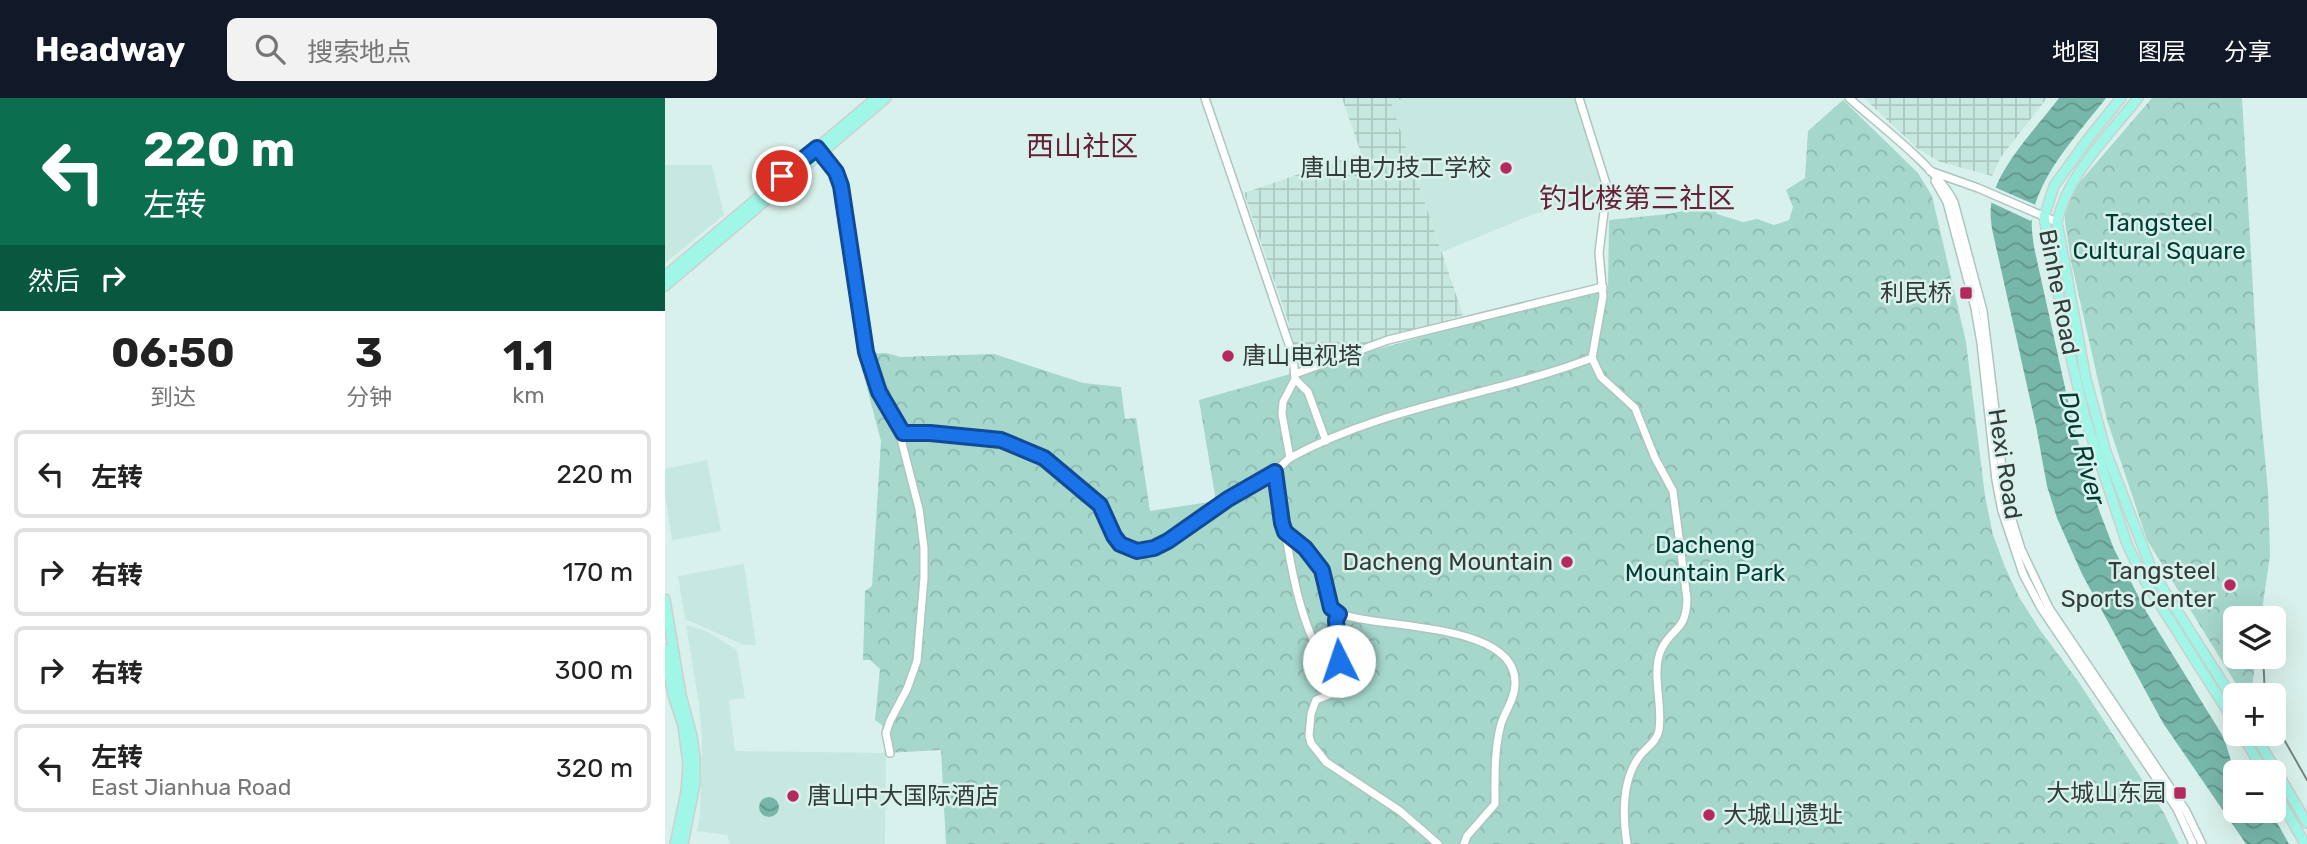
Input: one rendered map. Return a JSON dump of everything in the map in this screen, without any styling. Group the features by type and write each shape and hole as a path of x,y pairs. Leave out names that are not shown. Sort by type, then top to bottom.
{"main road":[{"path":"665,286 876,98"},
{"path":"665,275 886,98"},
{"name":"Binhe Road","path":"2121,98 2054,186 2041,216 2084,417 2127,544 2142,576 2223,704"},
{"name":"Binhe Road","path":"2139,98 2083,168 2061,202 2057,222 2086,379 2111,466 2153,573 2223,683"},
{"path":"665,599 673,695 692,736 695,759 695,784 683,844"},
{"path":"665,649 673,695 683,725 688,764 687,792 675,844"},
{"path":"2262,746 2307,823"},
{"path":"2286,810 2305,844"}],"street":[{"path":"1205,98 1293,356 1295,377 1283,402 1282,414 1290,458"},
{"path":"1579,98 1607,187 1599,253 1604,287 1592,358 1601,377 1635,408 1655,458 1673,491 1687,599 1686,616 1662,649 1660,657 1657,676 1661,713 1658,735 1635,763 1623,818 1627,844"},
{"name":"Hexi Road","path":"1849,98 1930,171 1954,202 1983,311 2006,499 2021,549 2049,608 2186,811 2202,844"},
{"path":"818,150 836,172 841,186 866,352 879,392 903,433 902,443 919,509 924,548 924,578 916,661 907,689 890,721 887,733 890,753"},
{"path":"1930,171 2057,222"},
{"name":"Hexi Road","path":"1930,171 1947,202 1975,308 1996,480 2002,511 2015,552 2041,608 2177,809 2193,844"},
{"path":"1295,377 1388,340 1604,287"},
{"path":"903,433 1001,440 1044,458 1100,505 1120,544 1137,551 1154,548 1168,541 1228,499 1275,472 1290,458 1326,440 1398,413 1544,376 1592,358"},
{"path":"1295,377 1308,392 1326,440"},
{"path":"1275,472 1297,596 1321,657 1336,671"},
{"path":"1285,532 1305,548 1322,570 1331,608 1339,614 1457,635 1489,645 1507,658 1515,686 1496,749 1495,804 1467,836 1464,844"},
{"path":"1339,614 1336,620 1339,650 1336,671 1329,695 1316,700 1311,714 1311,743 1326,762 1400,811 1438,844"}],"shaded area":[{"path":"1342,98 1405,98 1391,103 1463,315 1307,363 1296,360 1289,336 1289,324 1244,193 1361,153"},
{"name":"唐山电力技工学校","path":"1405,98 1577,98 1609,197 1534,214 1442,252 1390,102"},
{"path":"1864,98 2047,98 2001,157 1992,176 1940,162 1918,149"},
{"path":"665,165 712,165 724,215 665,263"},
{"path":"707,460 721,531 672,540 665,495 665,469"},
{"path":"744,564 756,645 744,645 685,619 678,576"},
{"name":"唐山中大国际酒店","path":"686,625 706,631 737,650 745,698 729,700 735,751 886,753 885,844 730,844 727,835 697,831 700,814 702,736"}],"green space":[{"name":"Tangsteel Cultural Square","path":"2152,98 2242,98 2270,555 2263,606 2223,606 2223,663 2147,540 2107,420 2071,261 2065,222 2065,208 2073,190"},
{"name":"Dacheng Mountain Park","path":"1843,100 1918,173 1932,196 1966,342 1985,496 1993,535 2005,567 2019,597 2078,681 2164,813 2179,844 946,844 941,750 886,753 882,725 875,720 880,669 870,660 863,660 865,591 872,586 881,441 858,354 887,353 900,357 994,354 1083,383 1121,387 1125,419 1136,418 1150,511 1216,501 1199,400 1467,324 1608,290 1609,220 1668,214 1712,205 1717,214 1743,222 1757,219 1774,225 1789,220 1793,207 1786,190 1805,178 1808,131"},
{"name":"Tangsteel Cultural Square","path":"2227,669 2254,669 2253,683 2236,683"}],"water":[{"path":"2059,98 2106,98 2061,155 2042,187 2032,223 2034,247 2074,428 2114,549 2147,613 2223,736 2223,746 2226,746 2231,760 2223,760 2223,810 2163,723 2082,574 2057,518 2047,486 1992,229 1991,212 1994,192 2000,178 2029,135"},
{"path":"769,797 776,800 779,807 776,814 769,817 762,814 759,807 762,800"},
{"path":"2232,823 2277,823 2289,844 2246,844"}],"pier":[{"path":"1994,187 2038,206 2031,221 1988,201"}],"railway":[{"path":"2264,669 2264,683"},
{"path":"2286,743 2307,780"}],"place":[{"name":"唐山电力技工学校","path":"1506,168"},
{"name":"利民桥","path":"1966,293"},
{"name":"唐山电视塔","path":"1228,356"},
{"name":"Dacheng Mountain","path":"1567,562"},
{"name":"Tangsteel Sports Center","path":"2230,585"},
{"name":"大城山东园","path":"2180,793"},
{"name":"唐山中大国际酒店","path":"793,796"},
{"name":"大城山遗址","path":"1709,815"}],"district":[{"name":"西山社区","path":"1082,146"},
{"name":"钓北楼第三社区","path":"1637,198"}],"route":[{"path":"782,176 817,148 836,172 841,186 866,352 879,392 903,433 1001,440 1044,458 1100,505 1120,544 1137,551 1147,551 1168,541 1228,499 1275,472 1285,532 1305,548 1322,570 1331,608 1339,614 1336,620 1339,661"}],"water label":[{"name":"Dou River","path":"2082,448"}]}
